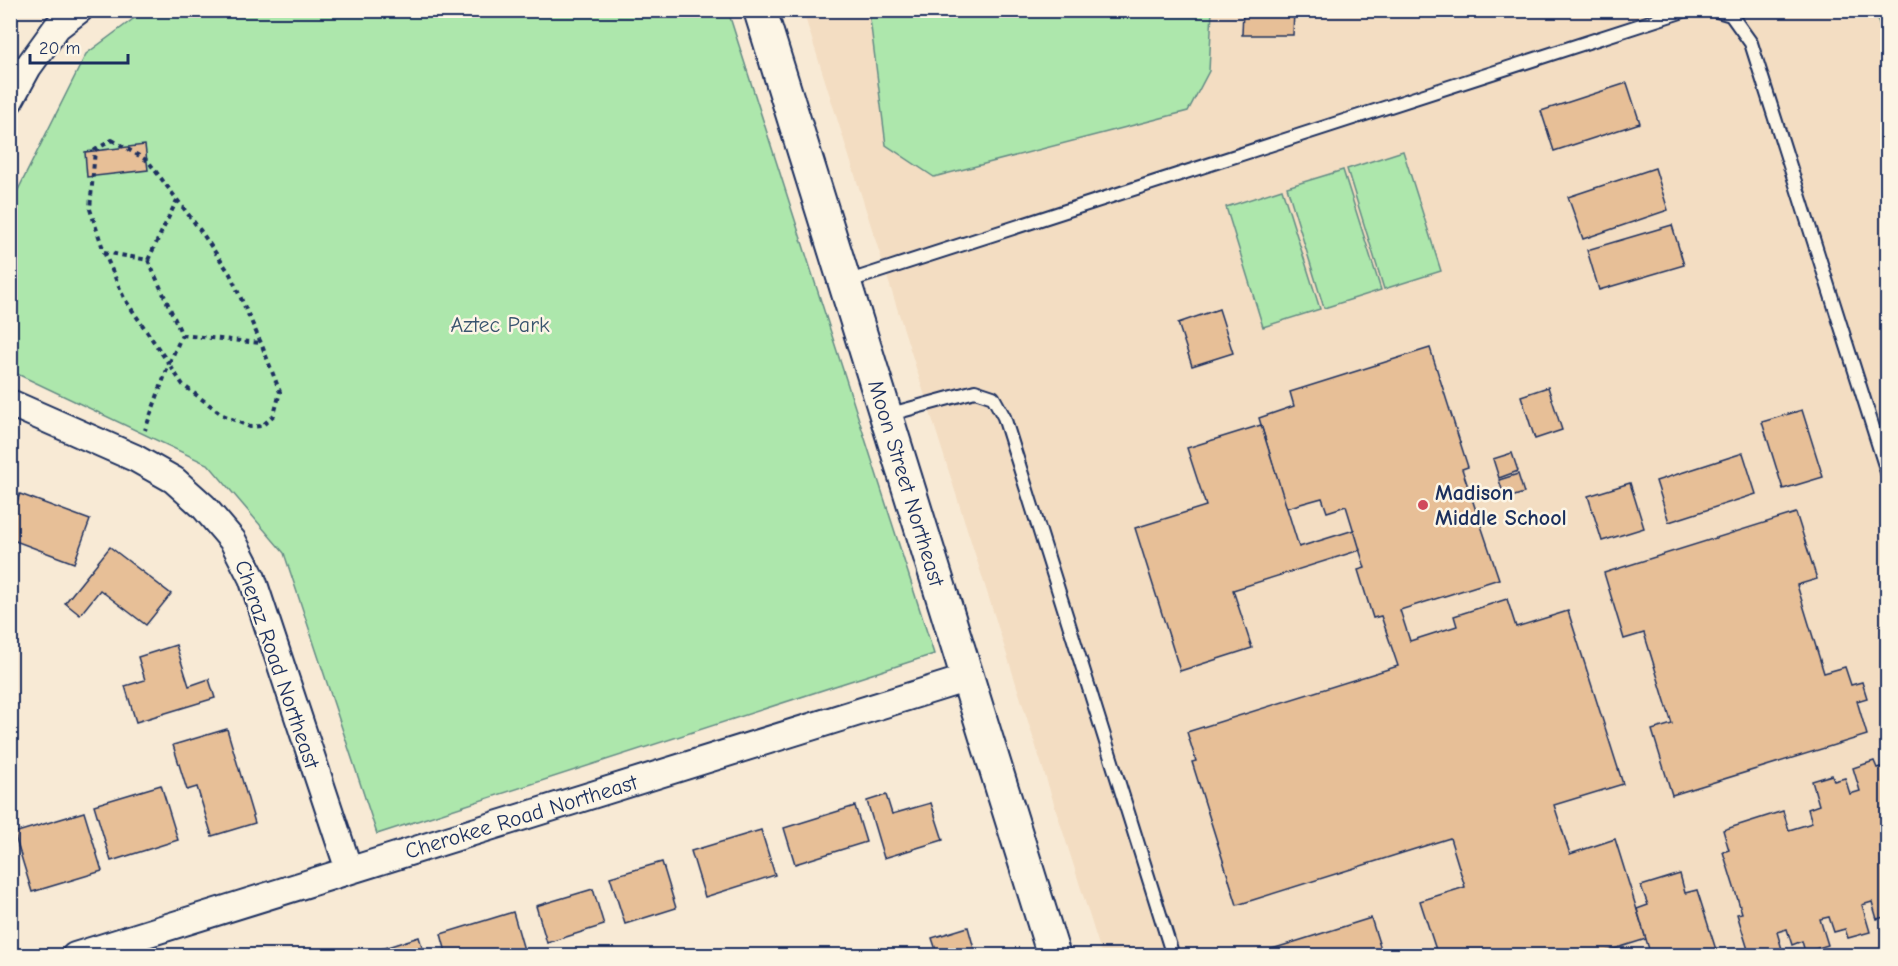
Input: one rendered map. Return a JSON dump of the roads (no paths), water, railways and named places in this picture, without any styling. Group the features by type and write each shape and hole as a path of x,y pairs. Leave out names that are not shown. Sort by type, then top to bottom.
{"street":[{"path":"10,100 28,67 57,27 79,10"},
{"name":"Moon Street Northeast","path":"760,10 1054,956"},
{"name":"Cheraz Road Northeast","path":"10,403 135,458 174,480 204,507 233,541 252,578 349,870"},
{"name":"Cherokee Road Northeast","path":"75,956 968,678"}],"lane":[{"path":"846,282 1687,10"},
{"path":"1714,10 1731,15 1751,43 1887,475"},
{"path":"885,415 975,391 993,397 1004,417 1173,956"}],"place":[{"name":"Madison Middle School","path":"1423,505"}],"park label":[{"name":"Aztec Park","path":"500,324"}]}
